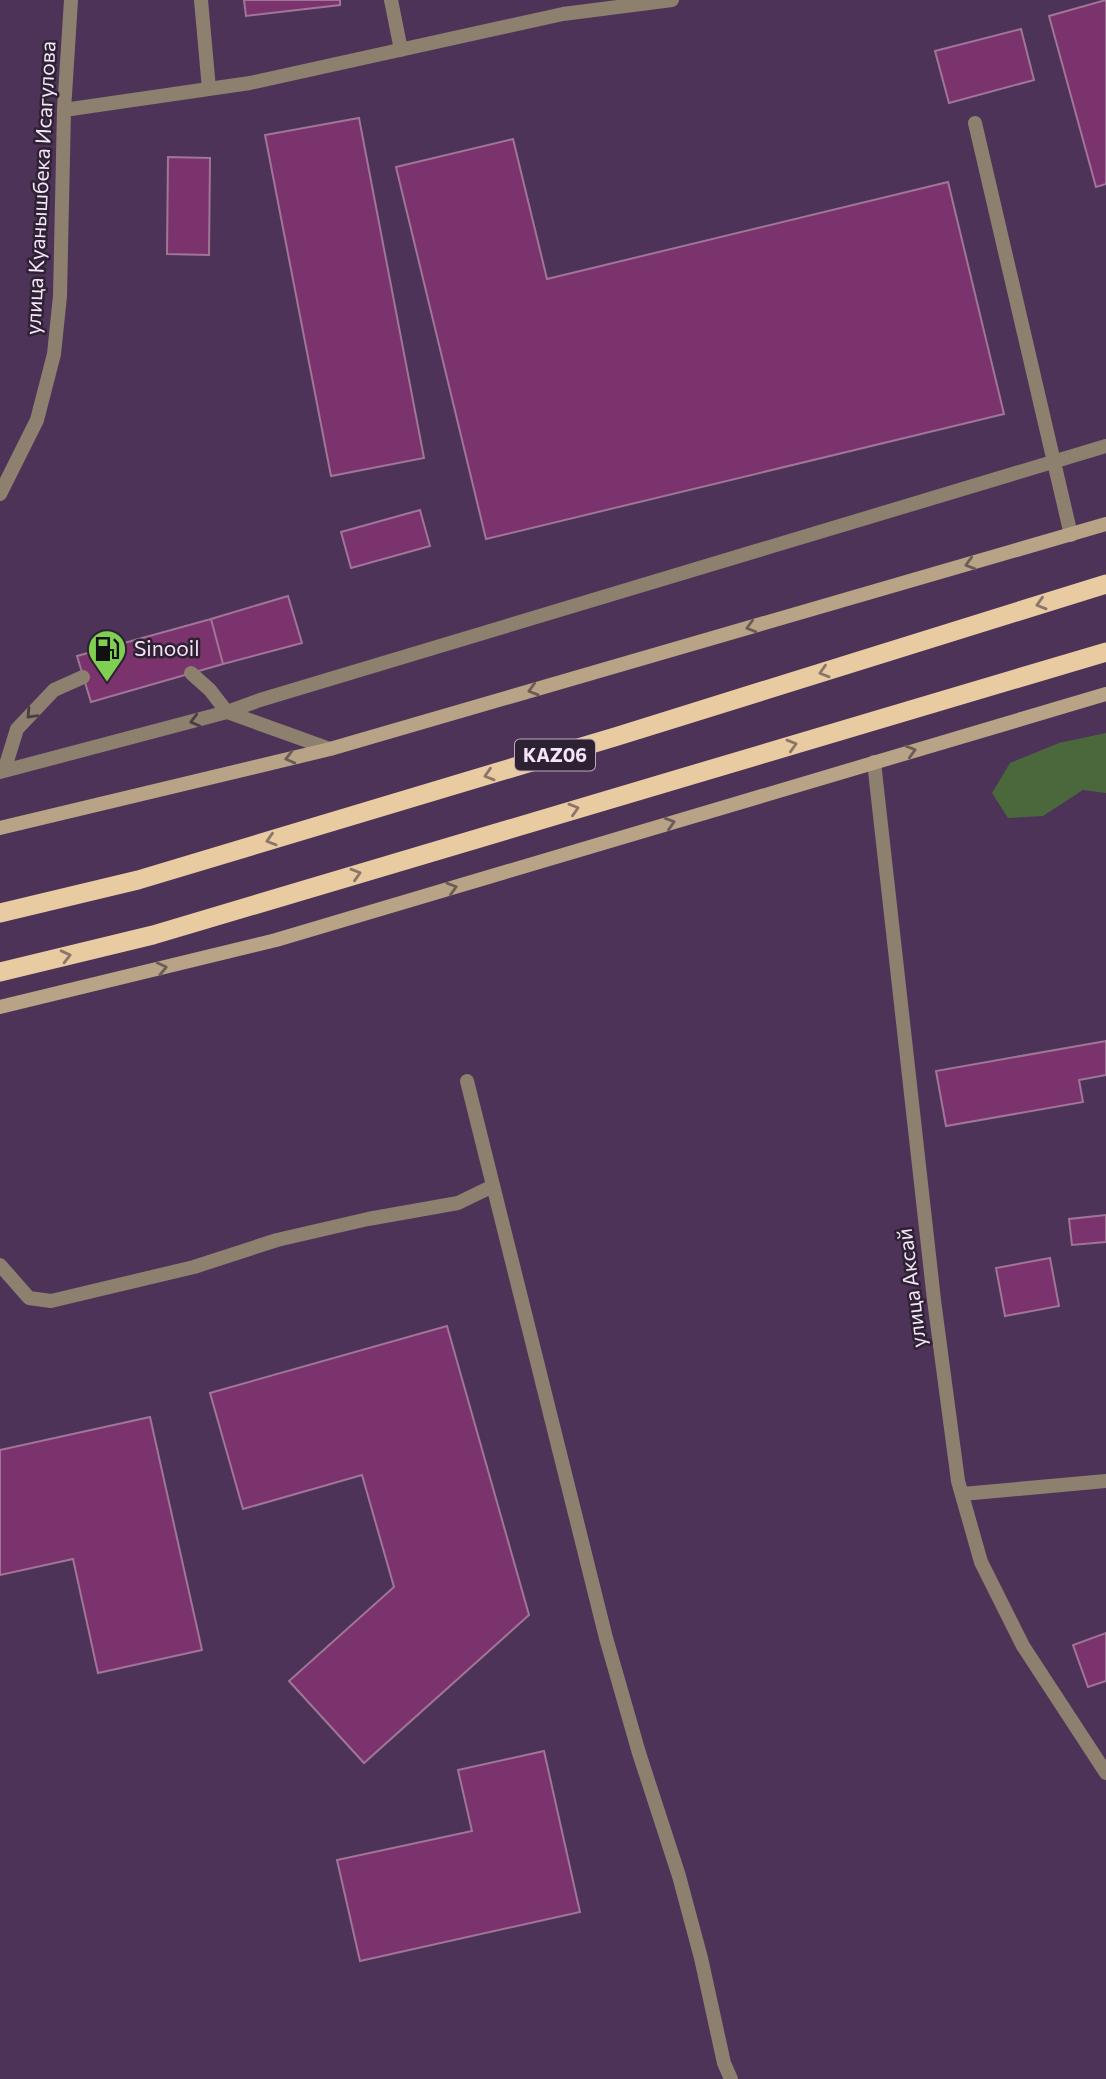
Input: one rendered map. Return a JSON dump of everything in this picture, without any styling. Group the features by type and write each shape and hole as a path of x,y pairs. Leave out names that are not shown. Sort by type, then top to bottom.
{"highway":[{"name":"KАZ06","path":"0,913 164,872 618,736 1106,584"},
{"name":"KАZ06","path":"0,972 153,935 1106,652"}],"main road":[{"path":"0,828 330,749 1106,524"},
{"path":"0,1007 276,940 1106,694"}],"street":[{"name":"улица Куанышбека Исагулова","path":"0,494 37,420 54,354 60,296 64,110 71,0"},
{"path":"201,0 209,89"},
{"path":"391,0 401,50"},
{"path":"64,110 250,83 563,14 672,0"},
{"path":"975,122 1071,535"},
{"path":"2,772 227,712 1106,446"},
{"path":"191,673 210,690 227,712 330,749"},
{"path":"2,772 17,729 54,690 83,677"},
{"name":"улица Аксай","path":"874,762 934,1300 962,1494 981,1562 1023,1646 1106,1773"},
{"path":"467,1081 606,1638 639,1753 679,1876 730,2079"},
{"path":"0,1265 29,1298 51,1301 194,1267 276,1240 368,1219 458,1203 493,1186"},
{"path":"962,1494 1106,1481"}],"green space":[{"path":"1106,733 1106,793 1083,790 1043,816 1008,818 992,793 1010,763 1059,743"}],"building":[{"path":"244,0 340,0 340,5 246,16"},
{"path":"1106,0 1106,184 1096,187 1049,16"},
{"path":"1021,29 1034,80 949,103 935,51"},
{"path":"359,118 424,458 331,476 265,135"},
{"path":"513,139 547,279 948,182 1004,414 486,539 396,167"},
{"path":"168,157 210,158 209,255 167,254"},
{"path":"420,510 430,546 351,568 341,532"},
{"path":"288,596 302,643 223,664 211,619"},
{"path":"211,619 223,664 91,702 77,656"},
{"path":"1106,1041 1106,1075 1079,1080 1083,1102 946,1126 936,1071"},
{"path":"1106,1215 1106,1242 1072,1245 1069,1219"},
{"path":"1050,1258 1059,1306 1005,1316 996,1268"},
{"path":"447,1326 529,1615 364,1763 289,1681 394,1587 362,1475 243,1509 210,1393"},
{"path":"150,1417 202,1650 98,1673 73,1559 0,1575 0,1450"},
{"path":"1106,1633 1106,1681 1088,1687 1073,1645"},
{"path":"544,1751 580,1912 360,1961 337,1860 472,1831 458,1770"}],"place":[{"name":"Sinooil","path":"107,683"}]}
